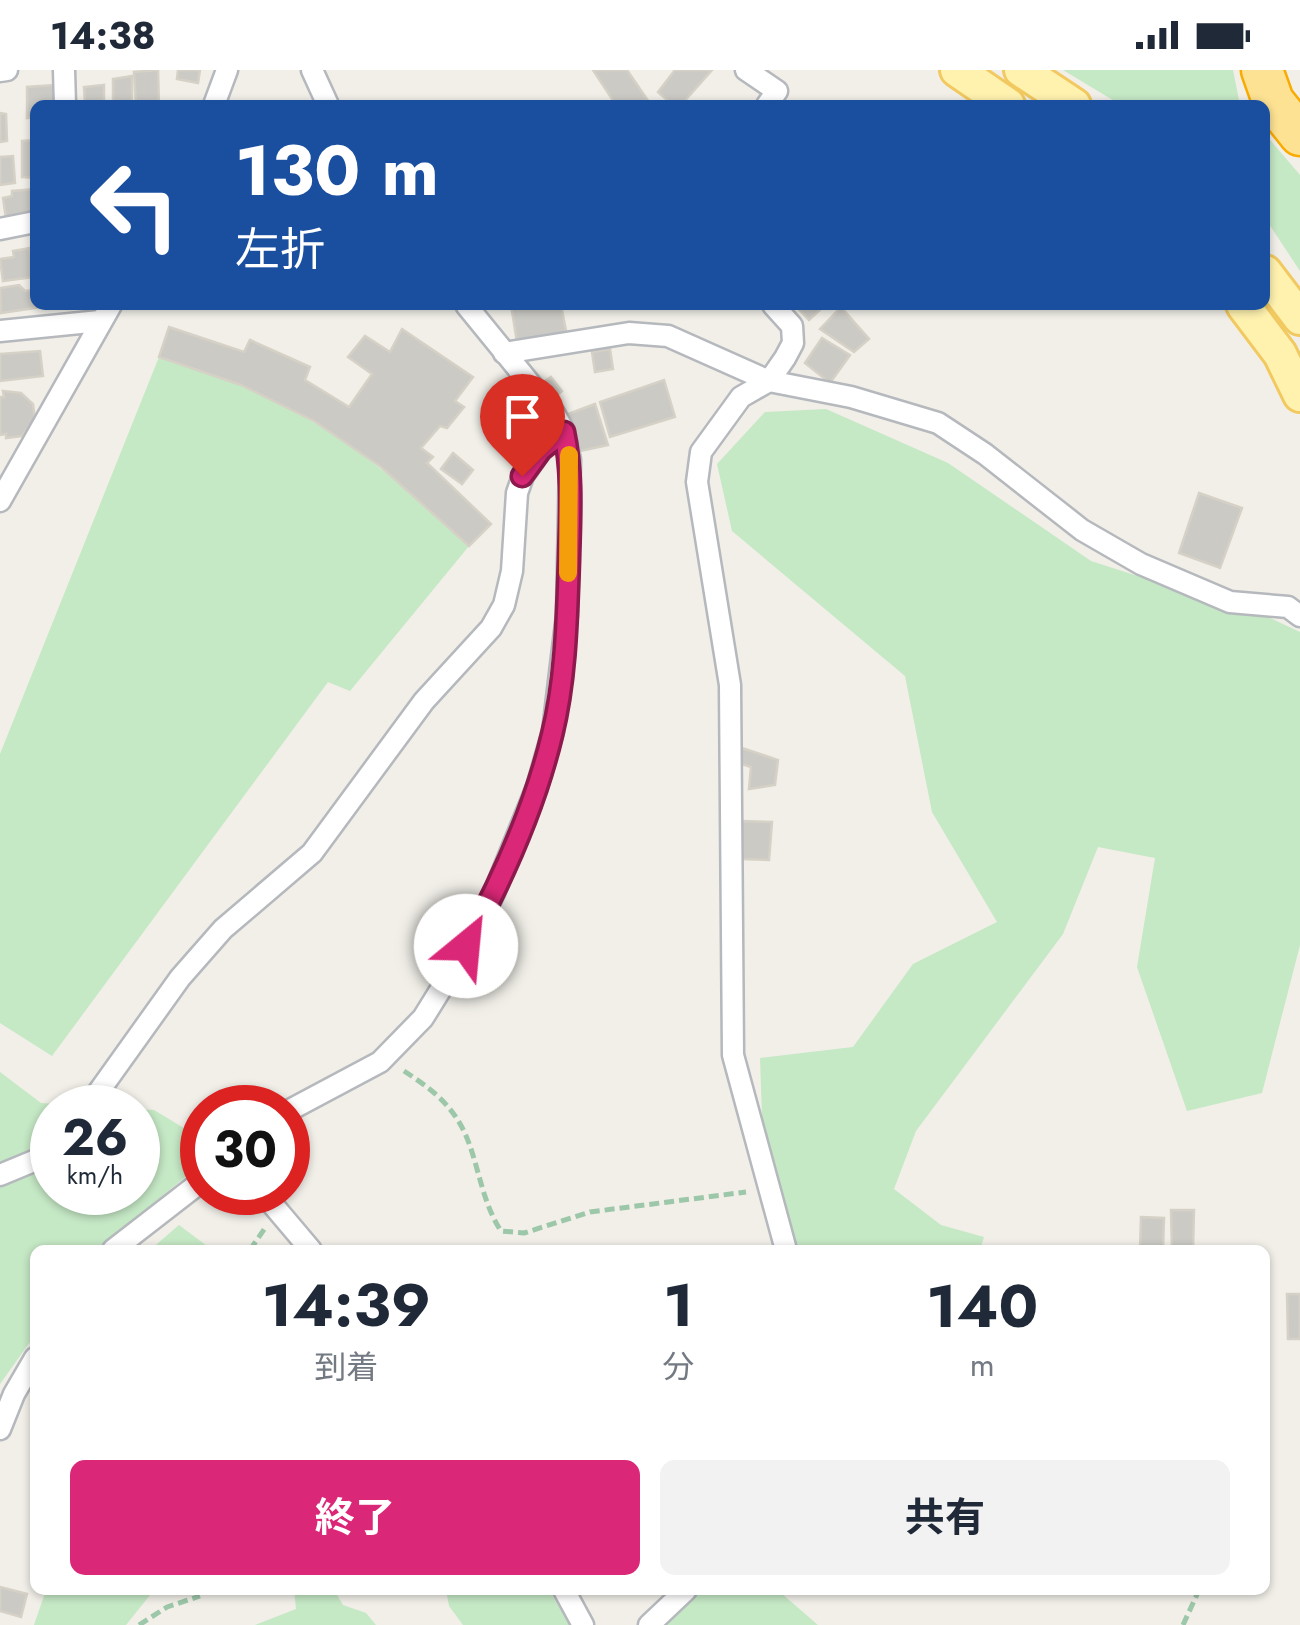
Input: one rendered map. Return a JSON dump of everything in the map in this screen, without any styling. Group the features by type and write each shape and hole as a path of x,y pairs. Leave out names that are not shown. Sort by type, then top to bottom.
{"highway":[{"path":"1262,70 1273,102 1300,135"}],"main road":[{"path":"957,70 1001,100"},
{"path":"1021,70 1066,100"},
{"path":"1270,279 1300,318"},
{"path":"1247,310 1280,354 1300,395"}],"street":[{"path":"64,70 66,100"},
{"path":"216,100 228,70"},
{"path":"312,70 326,100"},
{"path":"746,70 777,91 771,100"},
{"path":"0,229 30,223"},
{"path":"310,1099 380,1062 422,1018 494,893 537,787 553,732 567,615 570,460 564,432 554,413 470,310"},
{"path":"778,310 792,326 792,343 768,381 740,397 700,452 697,482 730,685 733,1055 785,1245"},
{"path":"0,331 105,313"},
{"path":"0,501 105,313"},
{"path":"504,353 629,333 668,336 768,381 851,397 938,423 986,454 1082,530 1130,558 1230,602 1288,607 1300,616"},
{"path":"104,1085 180,978 223,930 312,853 424,701 491,628 508,588 522,476 541,450 564,432"},
{"path":"0,1175 30,1162"},
{"path":"119,1245 180,1198"},
{"path":"282,1215 308,1245"},
{"path":"0,1429 30,1367"},
{"path":"567,1595 583,1625"},
{"path":"649,1625 681,1595"}],"path":[{"path":"380,1062 406,1071 442,1099 460,1122 489,1213 501,1231 524,1232 590,1212 769,1188"},
{"path":"1183,1625 1197,1595"},
{"path":"139,1625 167,1607 200,1596"}],"green space":[{"path":"1063,70 1233,70 1239,100 1113,100"},
{"path":"1270,140 1300,175 1300,271 1270,226"},
{"path":"159,357 240,385 303,416 390,476 469,546 350,691 328,682 52,1056 0,1023 0,754"},
{"path":"826,409 948,463 1091,561 1172,587 1214,592 1300,632 1300,945 1262,1093 1187,1111 1137,967 1155,858 1098,847 1063,934 916,1131 894,1189 941,1225 984,1237 982,1245 797,1245 762,1116 760,1058 853,1047 913,964 997,922 932,812 905,676 732,531 717,464 765,412"},
{"path":"0,1072 30,1095 30,1215 139,1215 103,1245 30,1245 30,1342 0,1384"},
{"path":"160,1114 180,1126 180,1181 160,1198"},
{"path":"179,1225 206,1245 156,1245"},
{"path":"44,1595 150,1595 126,1625 34,1625"},
{"path":"295,1595 337,1595 343,1605 366,1613 376,1625 255,1625 296,1609"},
{"path":"447,1595 552,1595 570,1625 463,1625 449,1606"},
{"path":"693,1595 783,1595 818,1625 661,1625"}],"building":[{"path":"158,70 159,100 136,100 134,72"},
{"path":"178,70 200,70 198,83 177,79"},
{"path":"593,70 627,70 648,100 613,100"},
{"path":"675,70 712,70 685,100 667,100 658,92"},
{"path":"132,76 132,100 113,100 113,79"},
{"path":"54,85 54,100 30,100 27,118 27,87"},
{"path":"104,85 104,100 85,100 84,87"},
{"path":"0,113 6,114 7,141 0,142"},
{"path":"30,140 30,178 22,177 22,141"},
{"path":"13,156 15,183 0,185 0,157"},
{"path":"30,189 30,215 6,218 3,198 12,196 12,191"},
{"path":"30,248 30,278 3,281 0,259 14,257 13,251"},
{"path":"19,285 30,290 30,309 1,313 0,288"},
{"path":"512,310 562,310 567,336 517,342"},
{"path":"800,310 820,310 809,320"},
{"path":"838,310 844,310 869,339 854,352 820,329"},
{"path":"169,327 244,352 250,340 310,367 305,380 349,407 372,374 348,357 365,336 390,352 402,329 473,377 455,401 464,407 447,428 440,426 421,448 433,457 427,463 491,524 469,546 381,467 314,421 241,385 159,357"},
{"path":"822,338 850,355 830,383 805,363"},
{"path":"610,349 613,369 595,372 592,352"},
{"path":"40,351 43,376 0,381 0,354"},
{"path":"551,377 562,391 555,397 542,383"},
{"path":"664,380 675,417 610,437 600,402"},
{"path":"3,391 21,393 33,404 35,420 22,436 0,435"},
{"path":"595,404 608,445 580,451 568,414"},
{"path":"453,453 473,470 462,484 441,469"},
{"path":"1199,493 1242,508 1220,568 1179,553"},
{"path":"739,747 778,760 775,785 749,789 751,767 739,763"},
{"path":"741,821 772,822 769,860 742,859"},
{"path":"1171,1210 1194,1210 1193,1245 1172,1245"},
{"path":"1141,1217 1164,1218 1163,1245 1140,1245"},
{"path":"1287,1294 1300,1294 1300,1339 1288,1339"},
{"path":"0,1587 27,1594 21,1617 0,1611"}],"slow traffic":[{"path":"568,573 569,455"}],"route":[{"path":"466,946 494,893 537,787 553,732 560,676 567,615 571,490 564,432 541,450 522,476"}]}
